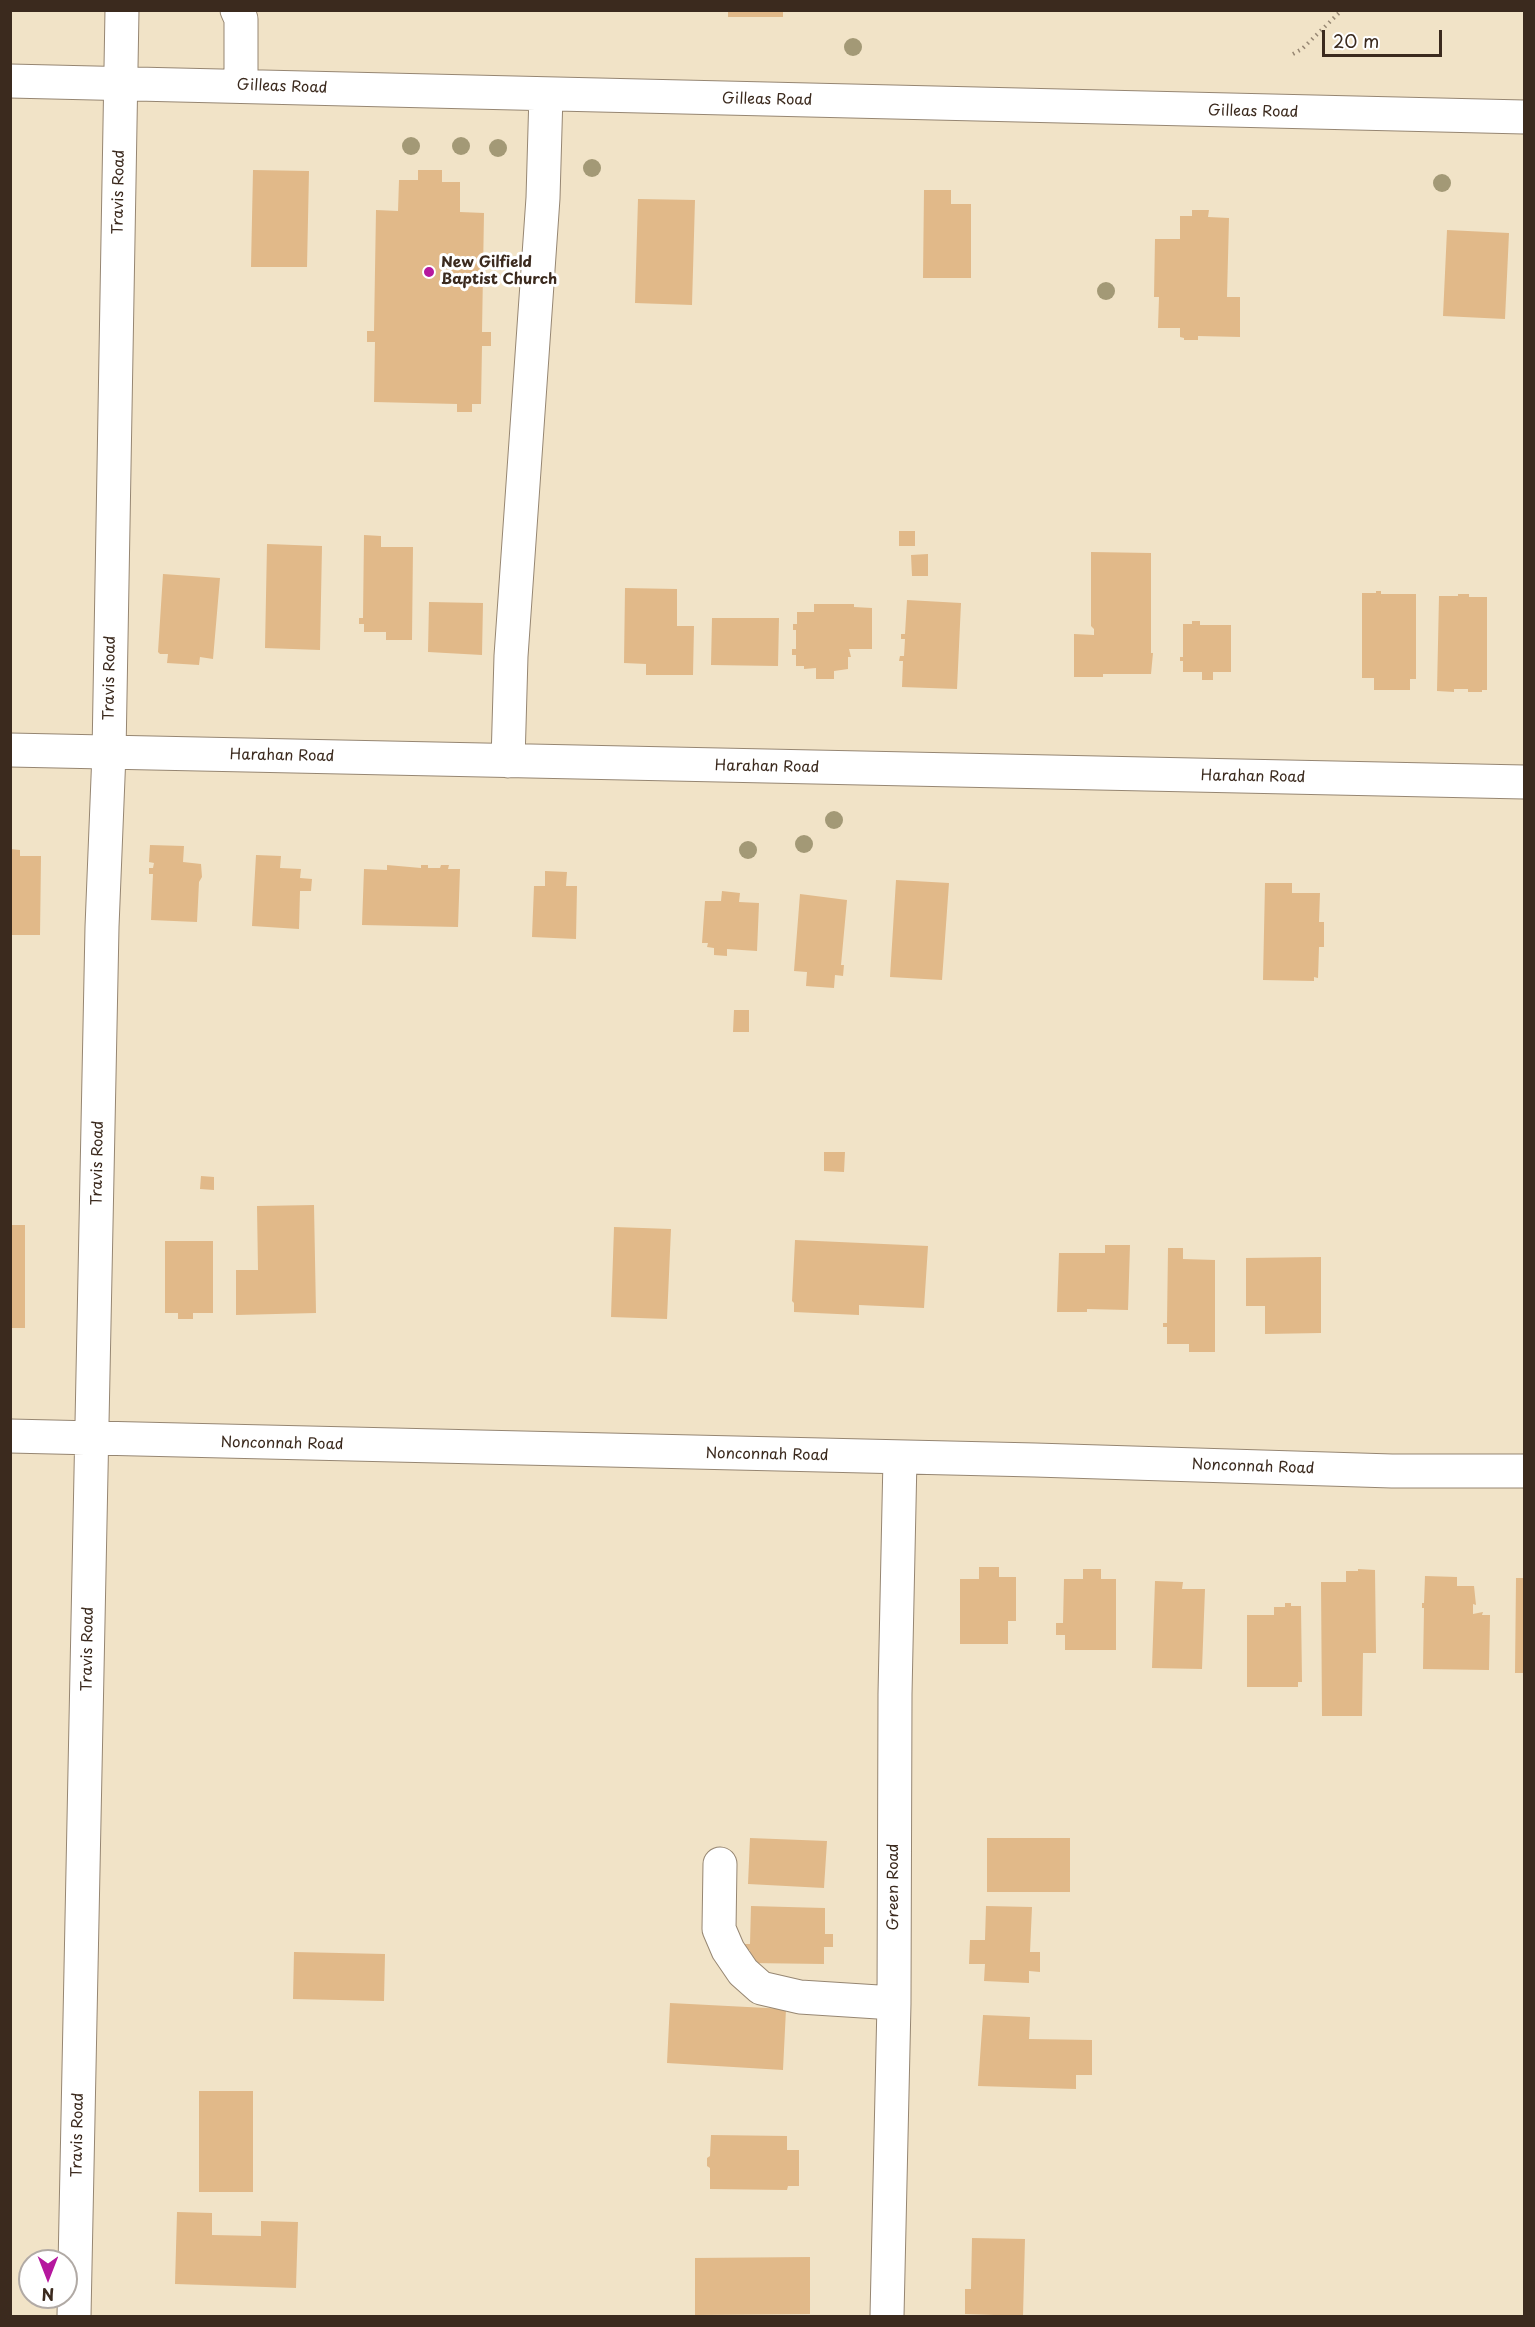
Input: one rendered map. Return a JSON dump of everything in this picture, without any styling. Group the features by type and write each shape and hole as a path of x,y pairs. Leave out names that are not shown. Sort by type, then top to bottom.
{"street":[{"name":"Travis Road","path":"75,2316 102,939 109,753 122,10"},
{"path":"237,10 241,19 241,86"},
{"name":"Gilleas Road","path":"10,81 1524,117"},
{"path":"508,761 511,656 543,198 546,94"},
{"name":"Harahan Road","path":"10,750 1524,782"},
{"name":"Nonconnah Road","path":"10,1436 1392,1471 1524,1471"},
{"name":"Green Road","path":"887,2316 894,2003 895,1694 900,1458"},
{"path":"720,1864 719,1929 728,1950 743,1972 762,1988 800,1997 894,2003"}],"path":[{"path":"1293,54 1302,49 1342,10"}],"building":[{"path":"728,10 783,10 783,17 728,17"},
{"path":"253,170 309,171 307,267 251,267"},
{"name":"New Gilfield Baptist Church","path":"418,170 442,170 442,182 460,182 460,212 484,213 482,332 491,332 491,346 482,346 481,404 472,404 472,412 457,412 457,404 374,402 375,342 367,342 367,331 374,331 376,210 398,211 399,180 418,180"},
{"path":"924,190 951,190 951,204 971,204 971,278 923,278"},
{"path":"638,199 695,200 692,305 635,303"},
{"path":"1192,210 1209,210 1208,217 1229,218 1227,297 1240,297 1240,337 1198,336 1198,340 1184,340 1180,337 1180,328 1158,328 1159,297 1154,297 1155,239 1180,239 1180,216 1192,216"},
{"path":"1447,230 1509,233 1505,319 1443,316"},
{"path":"899,531 915,531 915,546 899,546"},
{"path":"364,535 381,536 381,547 413,547 412,640 386,640 386,632 364,632 364,624 359,624 359,618 363,618"},
{"path":"267,544 322,546 320,650 265,648"},
{"path":"1091,552 1151,553 1151,653 1153,653 1151,674 1103,674 1103,677 1074,677 1074,634 1094,635 1094,629 1091,626"},
{"path":"928,554 928,576 912,576 911,555"},
{"path":"163,574 220,578 213,659 200,657 199,665 167,663 168,654 158,652"},
{"path":"625,588 677,589 677,626 694,626 693,675 646,675 646,664 624,663"},
{"path":"1376,591 1381,591 1381,594 1416,594 1416,679 1410,679 1410,690 1374,690 1374,678 1362,678 1362,593 1376,593"},
{"path":"1458,594 1469,594 1469,597 1487,597 1487,690 1482,690 1482,692 1468,692 1468,689 1454,689 1454,692 1437,691 1439,596 1458,596"},
{"path":"907,600 961,603 957,689 902,687 903,661 899,661 900,656 904,656 905,639 901,639 901,634 905,634"},
{"path":"429,602 483,603 482,655 428,652"},
{"path":"814,604 854,604 854,607 872,608 872,649 849,649 851,657 848,657 848,669 834,671 834,679 816,679 816,668 804,669 804,666 796,666 796,655 792,655 792,649 796,649 796,630 793,630 793,624 797,624 797,612 814,612"},
{"path":"712,618 779,618 778,666 711,665"},
{"path":"1192,621 1200,621 1200,625 1231,625 1231,672 1213,672 1213,680 1202,680 1202,672 1183,672 1183,661 1180,661 1180,657 1183,657 1183,624 1192,624"},
{"path":"150,845 184,846 183,862 201,864 202,877 199,882 197,922 151,920 153,874 149,874 149,868 153,868 154,863 149,862"},
{"path":"10,849 20,850 20,856 41,856 40,935 10,935"},
{"path":"256,855 281,856 280,868 301,869 300,878 312,879 311,891 300,891 299,929 252,926"},
{"path":"387,865 421,868 421,865 428,865 428,868 440,868 441,865 449,865 448,869 460,869 458,927 362,925 364,869 387,870"},
{"path":"545,871 567,872 566,886 577,886 576,939 532,937 534,886 545,886"},
{"path":"896,880 949,883 942,980 890,977"},
{"path":"1265,883 1292,883 1292,893 1320,893 1319,922 1324,922 1324,947 1319,947 1318,978 1314,977 1314,981 1263,980"},
{"path":"722,891 740,893 739,902 759,903 757,951 727,949 727,956 714,955 714,948 707,947 708,943 702,943 705,901 721,901"},
{"path":"800,894 847,900 841,965 844,965 843,976 835,975 834,988 806,986 807,972 794,971"},
{"path":"734,1010 749,1010 749,1032 733,1032"},
{"path":"824,1152 845,1152 844,1172 824,1171"},
{"path":"201,1176 214,1177 214,1190 200,1189"},
{"path":"314,1205 316,1313 236,1315 236,1270 258,1270 257,1206"},
{"path":"10,1225 25,1225 25,1328 10,1328"},
{"path":"614,1227 671,1229 667,1319 611,1317"},
{"path":"795,1240 928,1246 924,1308 859,1305 859,1315 794,1312 792,1301"},
{"path":"165,1241 213,1241 213,1313 193,1313 193,1319 178,1319 178,1313 165,1313"},
{"path":"1105,1245 1130,1245 1128,1310 1087,1309 1087,1312 1057,1312 1059,1253 1105,1253"},
{"path":"1168,1248 1183,1248 1183,1259 1215,1260 1215,1352 1189,1352 1189,1344 1167,1344 1167,1327 1163,1327 1163,1323 1167,1323"},
{"path":"1321,1257 1321,1333 1265,1334 1265,1306 1246,1306 1246,1258"},
{"path":"979,1567 999,1567 999,1577 1016,1577 1016,1621 1008,1621 1008,1644 960,1644 960,1579 979,1579"},
{"path":"1083,1569 1101,1569 1101,1579 1116,1579 1116,1650 1065,1650 1065,1635 1056,1635 1056,1623 1063,1623 1064,1579 1083,1579"},
{"path":"1358,1569 1375,1570 1376,1653 1363,1653 1362,1716 1322,1716 1321,1582 1346,1582 1346,1571 1358,1571"},
{"path":"1425,1576 1457,1577 1457,1586 1474,1586 1476,1605 1473,1604 1473,1614 1483,1612 1482,1615 1490,1615 1489,1670 1423,1669 1424,1608 1422,1608 1422,1603 1424,1603"},
{"path":"1516,1578 1524,1578 1524,1673 1515,1673"},
{"path":"1155,1581 1183,1582 1182,1589 1205,1589 1202,1669 1152,1668"},
{"path":"1285,1603 1291,1603 1291,1606 1301,1606 1302,1682 1298,1682 1298,1687 1247,1687 1247,1615 1274,1615 1274,1607 1285,1607"},
{"path":"750,1838 827,1841 824,1888 748,1884"},
{"path":"987,1838 1070,1838 1070,1892 987,1892"},
{"path":"751,1906 825,1908 825,1934 833,1934 833,1947 824,1947 824,1964 749,1963 750,1950 745,1950 745,1944 750,1944"},
{"path":"986,1906 1032,1907 1030,1952 1040,1952 1040,1972 1029,1971 1029,1983 984,1981 985,1964 969,1964 970,1940 985,1940"},
{"path":"294,1952 385,1954 384,2001 293,1999"},
{"path":"670,2003 786,2009 783,2070 667,2063"},
{"path":"983,2015 1030,2017 1029,2039 1092,2040 1092,2075 1076,2075 1076,2089 978,2086"},
{"path":"199,2091 253,2091 253,2192 199,2192"},
{"path":"711,2135 787,2136 787,2150 799,2150 799,2186 788,2186 787,2190 710,2189 710,2168 707,2166 707,2158 710,2156"},
{"path":"177,2212 212,2213 212,2235 261,2236 261,2221 298,2222 296,2288 175,2284"},
{"path":"972,2238 1025,2239 1023,2316 965,2314 965,2289 971,2289"},
{"path":"810,2257 810,2314 695,2315 695,2258"}],"place":[{"name":"New Gilfield Baptist Church","path":"429,272"}]}
